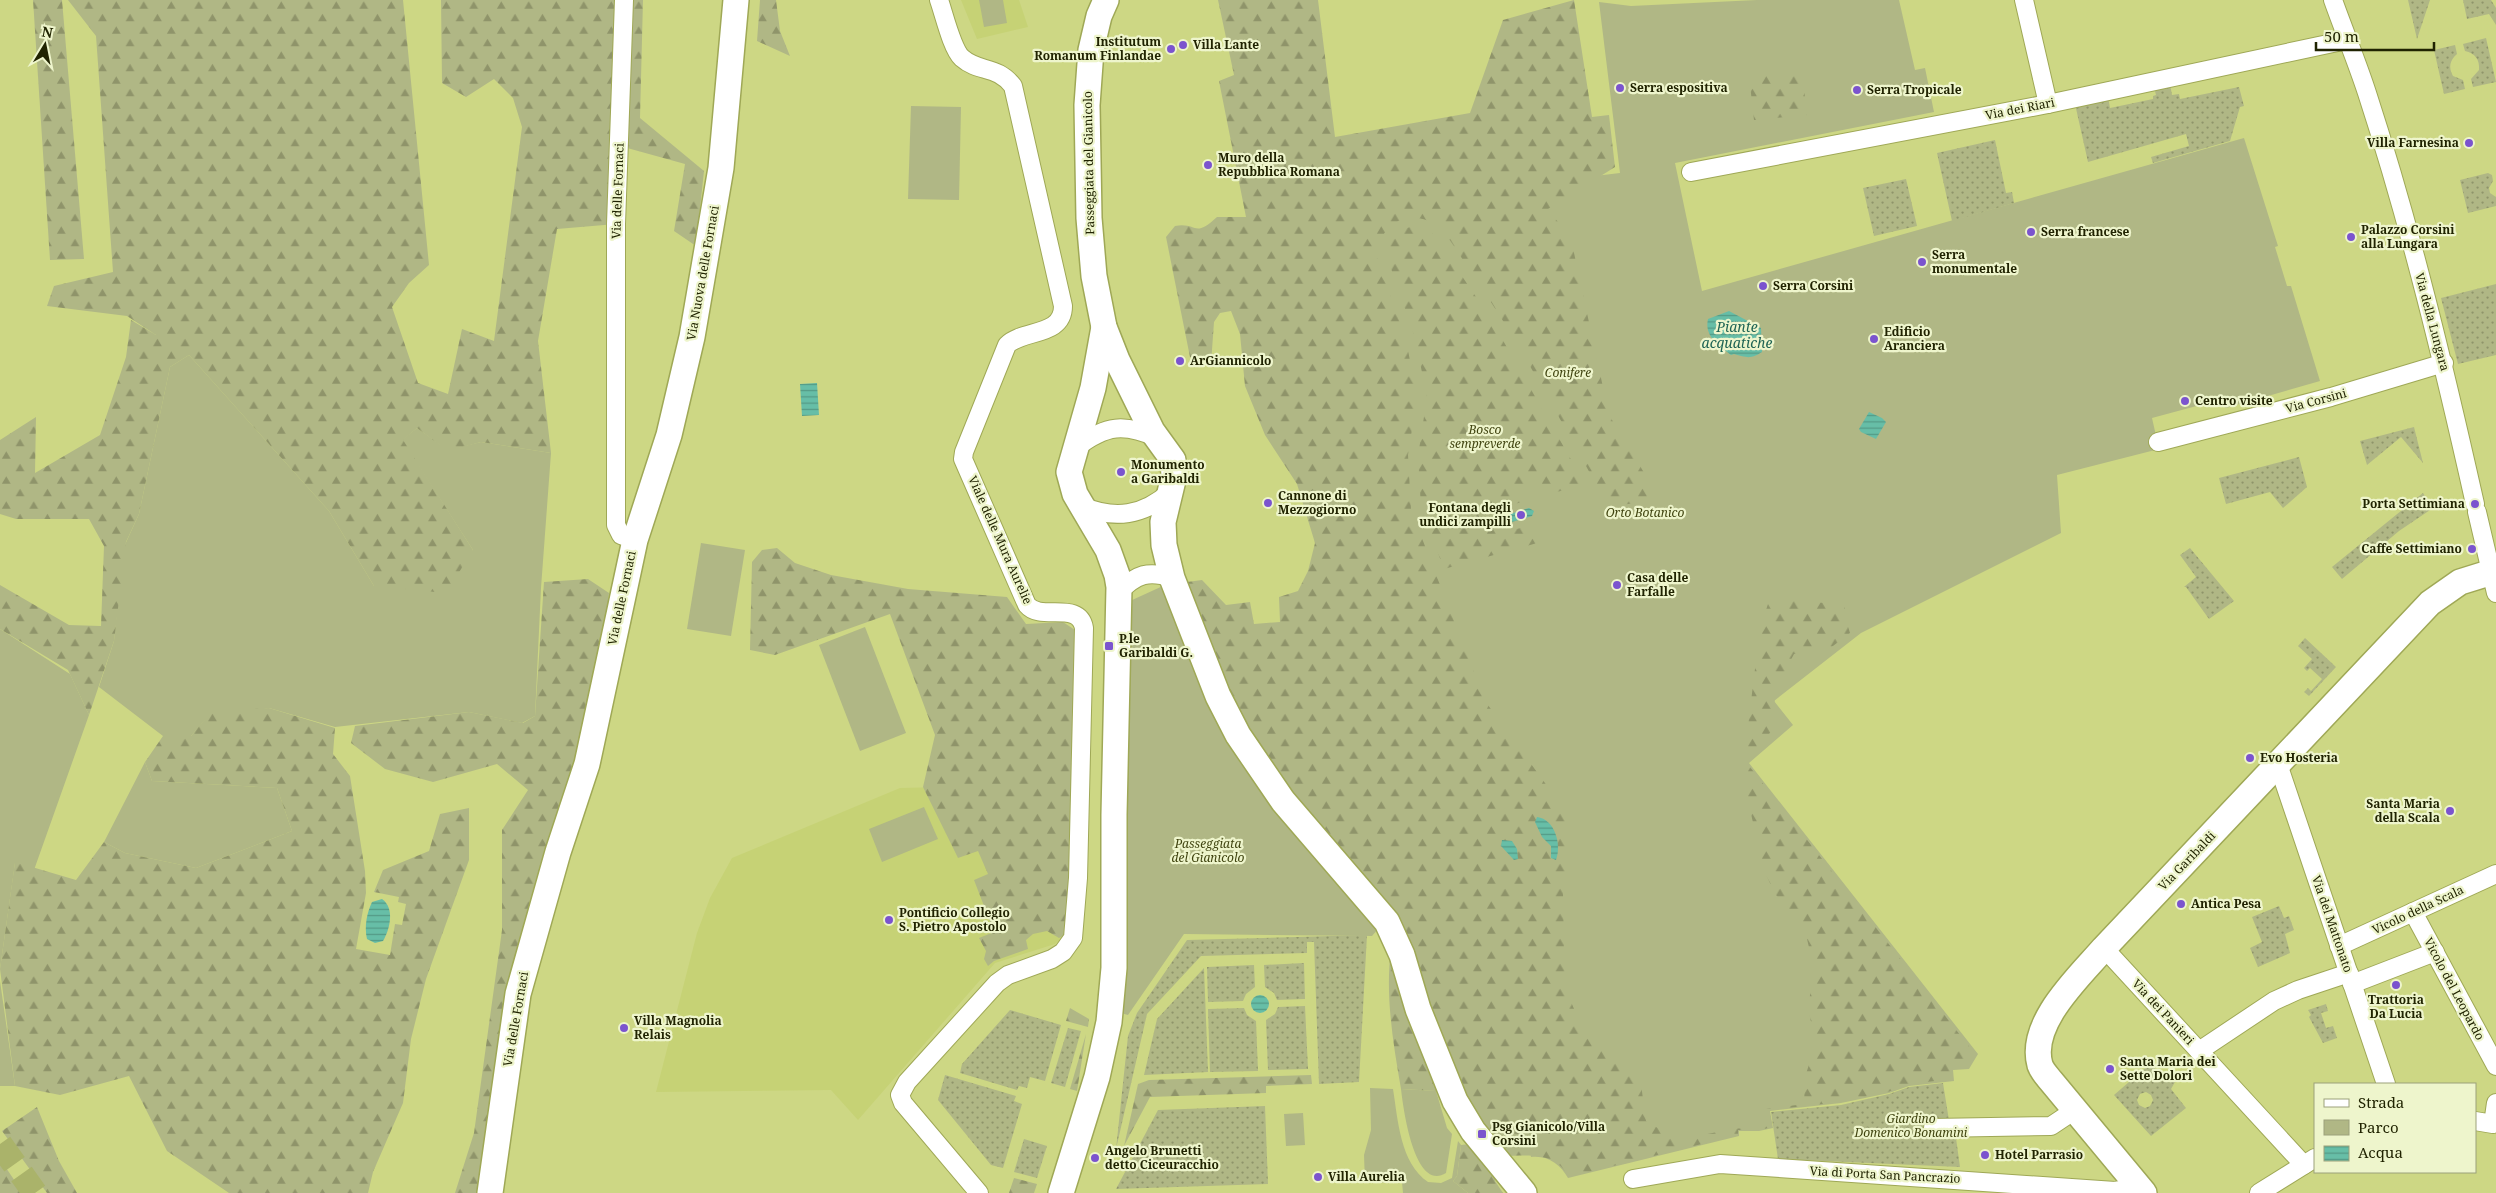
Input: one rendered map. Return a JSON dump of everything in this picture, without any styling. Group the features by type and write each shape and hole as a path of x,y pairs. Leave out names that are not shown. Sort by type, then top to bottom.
{"street":[{"name":"Via delle Fornaci","path":"490,1193 518,994 558,852 587,764 635,540 624,537 616,525 616,224 624,0"},
{"name":"Via Nuova delle Fornaci","path":"635,540 669,435 698,309 721,168 736,0"},
{"name":"Viale delle Mura Aurelie","path":"939,0 960,56 973,64 1003,75 1013,86 1063,306 1062,314 1053,327 1007,345 964,452 963,459 1027,605 1038,611 1075,615 1082,620 1084,628 1078,878 1073,938 1064,952 1052,959 1003,978 907,1082 900,1095 903,1103 979,1193"},
{"name":"Passeggiata del Gianicolo","path":"1104,327 1091,249 1087,104 1091,50 1099,16 1106,0"},
{"path":"2024,0 2048,104"},
{"name":"Via della Lungara","path":"2334,0 2367,92 2444,364 2476,508 2495,579"},
{"name":"Via dei Riari","path":"1691,172 2048,104 2348,40"},
{"path":"1104,327 1125,378 1158,438 1173,460 1174,476 1164,512 1163,534 1166,558 1218,696 1238,735 1283,801 1387,922 1402,955 1418,1009 1455,1101 1474,1131 1524,1193"},
{"path":"1061,1193 1097,1077 1108,1022 1114,975 1114,815 1119,592 1117,575 1108,550 1082,506 1070,477 1070,466 1093,388 1104,327"},
{"name":"Via Corsini","path":"2158,442 2331,397 2444,364"},
{"path":"1077,447 1096,434 1116,427 1137,430 1158,438"},
{"path":"1082,506 1109,515 1136,513 1149,508 1170,492"},
{"path":"1119,592 1142,574 1157,574 1172,578"},
{"name":"Via Garibaldi","path":"2141,1190 2051,1081 2041,1066 2039,1047 2049,1016 2061,996 2104,948 2436,598 2460,582 2495,579"},
{"name":"Via del Mattonato","path":"2278,764 2386,1083"},
{"name":"Vicolo della Scala","path":"2340,946 2496,874"},
{"name":"Vicolo del Leopardo","path":"2413,912 2496,1066"},
{"name":"Via dei Panieri","path":"2104,948 2199,1051 2309,1162"},
{"path":"2199,1051 2274,1001 2298,990 2350,978 2435,952"},
{"path":"2476,1121 2493,1124 2496,1103"},
{"path":"1933,1128 2050,1126 2076,1110"},
{"path":"2259,1193 2309,1162"},
{"name":"Via di Porta San Pancrazio","path":"1633,1179 1720,1164 2115,1191 2141,1190"}],"shaded area":[{"path":"961,0 1019,0 1028,27 977,39"},
{"path":"1073,784 1073,800 1066,804 1071,901 1064,936 1055,944 995,963 858,1120 831,1090 656,1092 697,933 710,898 732,858 900,788"}],"green space":[{"path":"33,0 62,0 84,259 50,260"},
{"path":"68,0 403,0 429,265 409,283 392,307 418,383 448,394 462,329 494,341 522,127 513,98 494,79 466,97 442,83 441,0 643,0 640,118 704,171 696,246 674,231 685,164 620,146 616,224 557,229 538,341 551,453 481,442 448,451 417,428 403,440 473,550 446,593 374,586 329,511 189,355 170,367 139,514 126,542 114,641 89,715 68,670 0,629 0,585 69,625 101,626 104,546 89,519 16,519 0,514 0,440 36,417 35,473 100,435 126,357 131,320 156,335 127,316 47,306 54,286 113,272 96,36"},
{"path":"760,0 776,0 780,31 790,56 757,41"},
{"path":"979,0 1003,0 1007,23 984,27"},
{"name":"Conifere","path":"1218,0 1318,0 1335,137 1470,113 1503,20 1574,0 1592,117 1609,115 1615,167 1548,209 1571,239 1609,415 1660,499 1609,507 1512,336 1455,247 1440,228 1424,219 1406,218 1400,220 1384,234 1378,247 1377,258 1406,340 1417,397 1408,455 1411,510 1485,701 1553,794 1567,822 1570,841 1563,894 1565,988 1581,1025 1606,1056 1640,1077 1646,1121 1678,1140 1732,1129 1769,1126 1766,1109 1804,1104 1805,1077 1816,1043 1808,1009 1814,968 1807,939 1793,914 1775,894 1764,870 1742,775 1760,628 1769,601 1784,599 1845,605 1845,617 1850,633 1829,649 1794,654 1775,690 1774,728 1746,762 1975,1054 1967,1066 1951,1068 1952,1079 1909,1084 1888,1092 1841,1102 1768,1110 1772,1127 1760,1130 1738,1130 1738,1135 1569,1177 1563,1168 1548,1158 1540,1156 1502,1156 1462,1105 1436,1091 1401,1089 1389,1002 1391,949 1378,929 1284,814 1165,585 1202,580 1226,605 1250,602 1254,624 1280,622 1279,597 1298,591 1308,571 1315,543 1297,484 1265,435 1245,386 1240,334 1231,311 1220,313 1214,322 1211,364 1208,365 1190,357 1166,237 1175,226 1182,225 1199,228 1209,224 1217,217 1246,217 1219,81 1234,75"},
{"name":"Orto Botanico","path":"1757,0 1899,0 1915,70 1925,68 1934,112 1675,163 1702,291 2244,138 2278,246 2275,247 2287,286 2291,286 2320,381 2226,408 2215,401 2152,418 2159,449 2057,475 2061,533 1861,633 1774,701 1793,725 1749,763 1978,1054 1969,1069 1953,1070 1954,1081 1909,1086 1889,1093 1841,1103 1770,1111 1773,1128 1759,1131 1739,1131 1739,1136 1568,1178 1557,1165 1548,1159 1531,1157 1501,940 1248,218 1620,173 1599,2 1631,6"},
{"path":"2408,0 2430,0 2417,39"},
{"path":"2463,0 2491,0 2496,8 2496,25 2489,14 2467,19"},
{"path":"2486,38 2496,82 2473,87 2471,79 2479,70 2479,63 2474,55 2465,51 2463,44"},
{"path":"2455,45 2457,54 2451,61 2450,67 2453,76 2463,80 2465,89 2444,94 2434,50"},
{"path":"1802,70 1807,115 1754,120 1749,76"},
{"path":"2170,84 2172,95 2179,94 2180,99 2239,87 2244,106 2240,107 2230,141 2153,163 2151,157 2189,146 2186,134 2088,162 2075,104 2108,97 2110,108 2153,99 2153,96 2156,95 2154,87"},
{"path":"911,106 961,107 959,200 908,199"},
{"path":"1995,140 2006,193 2012,192 2014,203 1952,221 1937,153"},
{"path":"2488,173 2492,175 2493,181 2489,188 2490,193 2496,197 2496,206 2468,213 2460,180"},
{"path":"1906,179 1917,226 1874,236 1863,188"},
{"name":"Bosco sempreverde","path":"1410,227 1427,230 1434,235 1489,316 1585,484 1543,496 1539,484 1522,489 1525,501 1495,510 1502,533 1531,525 1537,543 1444,569 1421,508 1418,456 1427,397 1415,338 1387,257 1388,246 1396,234"},
{"path":"2496,284 2496,355 2458,364 2441,298"},
{"path":"189,355 329,511 374,586 473,550 402,440 417,428 448,450 481,442 551,453 541,588 535,716 522,723 469,712 335,727 269,708 205,720 191,736 163,736 99,687 114,641 123,549 139,514 170,367"},
{"path":"2414,427 2423,463 2401,437 2367,465 2360,441"},
{"path":"2299,457 2307,487 2283,508 2270,492 2226,504 2219,478"},
{"path":"2423,493 2433,508 2399,531 2342,579 2332,567"},
{"path":"701,543 745,550 731,636 687,629"},
{"path":"777,548 795,563 831,575 908,589 1007,597 1026,624 1063,622 1075,630 1071,881 1065,935 1059,938 1047,931 1033,934 1026,940 1028,949 994,961 988,966 984,959 986,951 979,938 994,932 974,880 988,874 978,851 958,858 923,787 935,735 890,614 775,655 750,650 752,562 762,550"},
{"path":"2190,548 2234,601 2209,619 2186,587 2184,587 2196,577 2180,555"},
{"path":"588,579 609,593 596,705 543,881 487,1193 455,1193 474,1133 502,930 502,830 528,790 497,764 433,782 385,769 351,743 355,726 469,712 523,723 535,716 544,582"},
{"name":"Passeggiata del Gianicolo","path":"1165,585 1378,929 1372,936 1184,934 1128,1015 1117,1012 1130,601"},
{"path":"865,627 906,733 860,751 819,645"},
{"path":"0,629 70,674 89,715 34,870 15,863 0,969"},
{"path":"2305,638 2336,667 2309,696 2304,692 2308,688 2311,691 2322,679 2310,668 2307,671 2304,668 2312,659 2298,646"},
{"path":"269,708 335,728 333,754 350,776 365,871 366,893 356,949 390,955 395,924 402,925 406,904 398,902 399,897 374,892 383,870 429,851 440,814 469,808 469,860 426,979 411,1039 403,1103 373,1172 368,1193 229,1193 167,1151 129,1076 60,1095 15,1086 0,969 15,862 76,880 104,842 125,853 196,868 292,831 277,788 152,781 145,762 163,736 191,736 211,712"},
{"path":"145,762 152,781 277,788 292,831 196,868 125,853 104,842"},
{"path":"924,807 938,839 882,862 869,829"},
{"path":"2279,906 2284,918 2289,916 2294,930 2285,934 2290,953 2258,967 2250,948 2262,942 2252,917"},
{"path":"1367,935 1359,1082 1319,1084 1314,942 1307,942 1307,953 1201,956 1147,1014 1116,1149 1128,1036 1137,1013 1187,940"},
{"path":"1304,963 1305,999 1277,1000 1274,993 1265,987 1264,965"},
{"path":"1254,965 1255,987 1246,994 1243,1001 1208,1002 1207,967"},
{"path":"1204,968 1208,1072 1144,1075 1157,1019"},
{"path":"0,981 15,1086 0,1086"},
{"path":"2326,1004 2328,1011 2321,1013 2326,1028 2333,1026 2337,1038 2323,1043 2309,1017 2311,1015 2308,1010"},
{"path":"1305,1006 1308,1069 1268,1070 1266,1020 1275,1014 1278,1007"},
{"path":"1070,1008 1089,1019 1088,1027 1066,1021"},
{"path":"1244,1008 1247,1015 1256,1021 1258,1071 1210,1072 1208,1009"},
{"path":"1010,1010 1061,1025 1045,1081 1030,1077 1027,1088 1019,1086 1017,1090 960,1073 962,1064"},
{"path":"1068,1028 1081,1031 1065,1087 1051,1083"},
{"path":"1086,1034 1077,1091 1070,1089"},
{"path":"2151,1063 2162,1077 2169,1076 2173,1078 2175,1082 2171,1089 2186,1108 2151,1136 2114,1095","holes":["2146,1092 2151,1095 2153,1100 2150,1106 2145,1108 2139,1105 2137,1100 2140,1094"]},
{"path":"945,1075 1016,1096 1014,1101 1022,1104 1003,1168 991,1165 938,1100"},
{"path":"1311,1075 1312,1084 1266,1086 1266,1093 1150,1097 1124,1146 1138,1084 1149,1080"},
{"name":"Giardino Domenico Bonamini","path":"1943,1083 1951,1133 1956,1138 1960,1167 1778,1159 1771,1112 1841,1105 1889,1094 1909,1087"},
{"path":"1370,1088 1393,1089 1399,1127 1406,1152 1411,1164 1428,1182 1441,1183 1452,1178 1458,1141 1461,1145 1457,1176 1453,1181 1468,1193 1403,1193 1402,1182 1365,1183 1364,1155 1371,1130"},
{"path":"1401,1089 1436,1091 1447,1128 1452,1134 1446,1173 1435,1176 1426,1171 1418,1160 1412,1145 1404,1112"},
{"path":"1265,1106 1268,1184 1116,1189 1158,1110"},
{"path":"37,1107 59,1161 77,1193 47,1193 2,1131"},
{"path":"1303,1113 1305,1145 1286,1146 1284,1114"},
{"path":"1024,1139 1047,1146 1037,1178 1014,1172"},
{"path":"1470,1144 1499,1171 1495,1181 1503,1193 1468,1193 1453,1181 1457,1176 1461,1145"},
{"path":"0,1159 23,1193 0,1193"},
{"path":"1014,1178 1037,1184 1034,1193 1009,1193"}],"water":[{"name":"Piante acquatiche","path":"1729,311 1761,328 1762,352 1758,355 1745,357 1731,355 1710,336 1707,325 1708,319"},
{"path":"817,383 819,415 802,416 800,384"},
{"path":"1869,412 1886,422 1876,439 1861,432 1859,429"},
{"name":"Fontana degli undici zampilli","path":"1529,508 1534,511 1532,516 1512,522 1507,519 1510,514"},
{"path":"1537,817 1548,822 1553,828 1558,847 1556,860 1551,858 1551,846 1542,837 1535,822"},
{"path":"1502,840 1512,841 1517,849 1518,859 1514,860 1501,846"},
{"path":"382,899 389,908 390,919 388,931 383,941 375,943 367,939 366,920 372,902"},
{"path":"1260,995 1266,998 1269,1004 1266,1010 1260,1013 1254,1010 1251,1004 1254,998"}],"tunnel":[{"path":"0,1144 35,1193"}],"place":[{"name":"Villa Lante","path":"1183,45"},
{"name":"Institutum Romanum Finlandae","path":"1171,49"},
{"name":"Serra espositiva","path":"1620,88"},
{"name":"Serra Tropicale","path":"1857,90"},
{"name":"Villa Farnesina","path":"2469,143"},
{"name":"Muro della Repubblica Romana","path":"1208,165"},
{"name":"Serra francese","path":"2031,232"},
{"name":"Palazzo Corsini alla Lungara","path":"2351,237"},
{"name":"Serra monumentale","path":"1922,262"},
{"name":"Serra Corsini","path":"1763,286"},
{"name":"Edificio Aranciera","path":"1874,339"},
{"name":"ArGiannicolo","path":"1180,361"},
{"name":"Centro visite","path":"2185,401"},
{"name":"Monumento a Garibaldi","path":"1121,472"},
{"name":"Cannone di Mezzogiorno","path":"1268,503"},
{"name":"Porta Settimiana","path":"2475,504"},
{"name":"Fontana degli undici zampilli","path":"1521,515"},
{"name":"Caffe Settimiano","path":"2472,549"},
{"name":"Casa delle Farfalle","path":"1617,585"},
{"name":"P.le Garibaldi G.","path":"1109,646"},
{"name":"Evo Hosteria","path":"2250,758"},
{"name":"Santa Maria della Scala","path":"2450,811"},
{"name":"Antica Pesa","path":"2181,904"},
{"name":"Pontificio Collegio S. Pietro Apostolo","path":"889,920"},
{"name":"Trattoria Da Lucia","path":"2396,985"},
{"name":"Villa Magnolia Relais","path":"624,1028"},
{"name":"Santa Maria dei Sette Dolori","path":"2110,1069"},
{"name":"Psg Gianicolo/Villa Corsini","path":"1482,1134"},
{"name":"Hotel Parrasio","path":"1985,1155"},
{"name":"Angelo Brunetti detto Ciceuracchio","path":"1095,1158"},
{"name":"Villa Aurelia","path":"1318,1177"}]}
